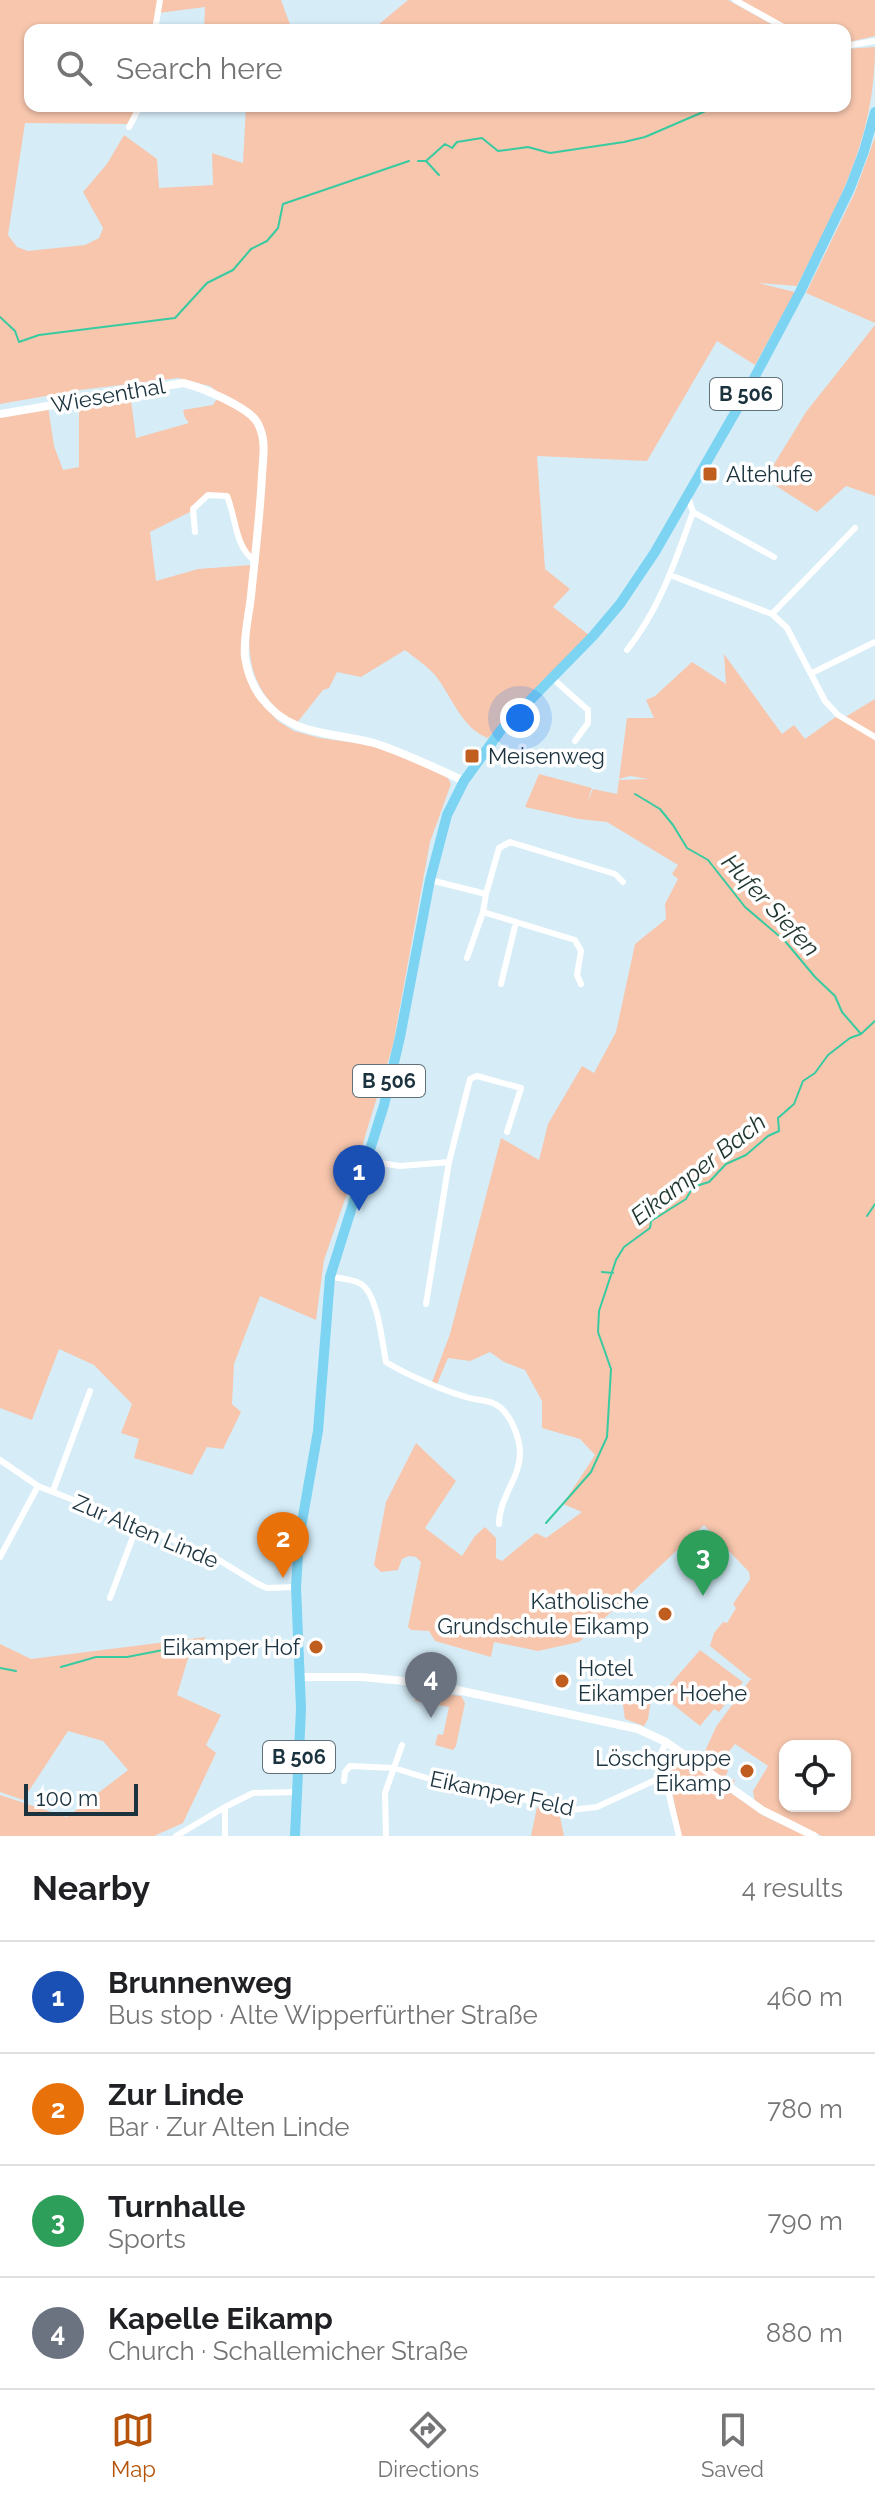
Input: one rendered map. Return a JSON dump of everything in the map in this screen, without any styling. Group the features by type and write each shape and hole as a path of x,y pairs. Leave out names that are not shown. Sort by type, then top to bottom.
{"main road":[{"name":"B 506","path":"295,1836 301,1729 296,1587 299,1539 318,1431 330,1277 367,1161 400,1037 430,880 447,815 464,781 501,730 593,636 620,604 655,552 800,292 850,188 874,116"}],"street":[{"path":"156,24 160,0"},
{"path":"735,0 778,24"},
{"path":"851,45 875,41"},
{"path":"129,127 137,112"},
{"name":"Wiesenthal","path":"0,414 183,383 199,386 256,419 264,439 245,655 249,675 260,696 280,717 303,729 370,742 402,752 464,781"},
{"path":"686,494 693,512 774,557"},
{"path":"195,532 193,509 208,495 227,496 234,512 239,540 247,555 255,561"},
{"path":"627,650 649,623 693,512"},
{"path":"772,614 855,528"},
{"path":"670,575 772,614 787,628 825,701 838,715 875,737"},
{"path":"812,673 875,642"},
{"path":"551,677 588,710 588,723 575,741"},
{"path":"467,958 483,912 499,848 510,842 615,874 623,882"},
{"path":"430,880 486,894"},
{"path":"483,912 575,940 581,951 577,975 581,984"},
{"path":"501,984 516,922"},
{"path":"426,1304 449,1162 470,1079 477,1076 521,1088 507,1132"},
{"path":"367,1161 400,1166 449,1162"},
{"path":"330,1277 360,1283 369,1292 386,1362 467,1398 489,1401 501,1407 507,1415 517,1436 520,1454 518,1470 499,1508 499,1524"},
{"path":"53,1491 90,1391"},
{"name":"Zur Alten Linde","path":"0,1460 38,1486 209,1554 267,1588 296,1587"},
{"path":"0,1557 38,1486"},
{"path":"110,1598 137,1526"},
{"path":"300,1677 361,1677 425,1683 621,1724 666,1742 753,1804 814,1836"},
{"path":"666,1742 660,1756 679,1836"},
{"path":"386,1836 385,1793 402,1745"},
{"name":"Eikamper Feld","path":"344,1781 345,1772 350,1766 394,1768 571,1810 597,1807 664,1776"},
{"path":"176,1836 253,1793 297,1792"},
{"path":"225,1807 225,1836"}],"shaded area":[{"path":"0,0 160,0 154,24 24,24 24,112 135,112 128,124 25,123 8,235 17,247 28,251 85,245 99,238 103,228 83,192 107,164 124,135 157,159 159,188 213,185 212,153 243,163 246,112 851,112 851,49 875,47 873,81 861,142 812,256 797,286 758,283 795,292 755,365 717,341 647,461 537,456 545,569 570,589 553,607 589,635 488,738 471,727 435,675 405,650 361,677 337,672 329,688 323,690 296,724 275,708 253,671 249,630 256,561 247,555 228,496 207,494 192,511 150,532 156,581 198,569 251,565 242,656 258,700 278,721 294,731 320,738 369,745 401,754 448,778 451,784 430,842 393,1045 324,1260 316,1320 260,1296 234,1364 232,1404 241,1412 223,1449 207,1447 192,1475 134,1458 139,1439 121,1433 132,1404 94,1365 59,1349 32,1420 0,1408 0,416 48,406 54,446 63,470 79,467 79,403 130,393 136,438 189,423 183,410 213,405 220,394 210,386 178,378 0,404"},
{"path":"162,0 281,0 290,24 204,24 205,7 159,13"},
{"path":"408,0 728,0 771,24 379,24"},
{"path":"737,0 875,0 875,36 851,42 851,24 781,24"},
{"path":"875,137 875,323 806,293 855,192"},
{"path":"875,325 875,496 846,486 817,512 765,479 806,412"},
{"path":"724,654 782,734 794,725 805,739 837,716 842,719 875,699 875,1836 822,1836 755,1803 753,1791 768,1766 735,1744 720,1762 728,1771 726,1775 732,1781 735,1779 733,1787 701,1760 716,1727 752,1680 710,1646 714,1633 723,1622 727,1623 736,1608 733,1604 750,1579 749,1572 704,1525 579,1642 538,1651 494,1642 491,1657 435,1641 429,1631 408,1627 421,1562 416,1557 402,1559 398,1570 381,1572 374,1565 386,1502 416,1443 456,1481 425,1528 462,1556 485,1527 496,1538 496,1558 502,1561 536,1533 546,1538 582,1512 563,1504 595,1455 580,1439 542,1428 542,1401 525,1370 504,1362 490,1352 470,1361 448,1358 437,1384 432,1382 450,1334 501,1138 539,1160 548,1124 582,1066 594,1073 616,1032 635,944 666,919 665,904 678,879 672,874 678,865 607,822 525,807 539,774 592,788 587,803 593,789 617,794 619,780 649,779 630,776 619,779 627,718 654,718 646,700 655,696 692,662 726,684"},
{"path":"206,1637 189,1655 177,1695 221,1715 206,1745 216,1753 183,1823 154,1836 0,1836 0,1795 67,1817 128,1770 103,1741 68,1731 23,1800 0,1792 0,1644 31,1659"},
{"path":"700,1650 743,1682 719,1712 714,1709 700,1726 661,1695"},
{"path":"416,1691 461,1696 465,1703 453,1750 435,1745 438,1734 443,1735 449,1707 415,1701"},
{"path":"644,1696 651,1700 644,1726 625,1719 622,1698"},
{"path":"669,1751 762,1815 806,1836 681,1836 665,1756"},
{"path":"537,1807 559,1812 564,1836 531,1836"}],"waterway":[{"path":"418,161 426,161 445,144 452,148 457,142 482,138 498,151 528,147 550,153 624,142 645,137 703,112"},
{"path":"0,317 15,331 19,342 39,335 175,318 207,283 233,270 251,249 267,241 278,228 283,204 409,161"},
{"path":"426,161 439,175"},
{"name":"Hufer Siefen","path":"635,794 660,809 687,848 708,860 745,907 785,941 835,996 842,1012 861,1034 875,1021"},
{"name":"Eikamper Bach","path":"546,1523 591,1472 607,1437 611,1369 598,1332 599,1311 616,1260 624,1247 650,1228 651,1221 686,1199 693,1187 709,1182 726,1164 746,1155 768,1136 779,1131 778,1118 794,1104 803,1081 815,1073 828,1055 850,1038 861,1034"},
{"path":"867,1216 875,1204"},
{"path":"602,1272 613,1273"},
{"path":"61,1667 96,1657 127,1657 194,1644"},
{"path":"0,1668 16,1671"}],"place":[{"name":"Altehufe","path":"710,474"},
{"name":"Meisenweg","path":"472,756"},
{"name":"Brunnenweg","path":"359,1211"},
{"name":"Zur Linde","path":"283,1578"},
{"name":"Turnhalle","path":"703,1596"},
{"name":"Katholische Grundschule Eikamp","path":"665,1614"},
{"name":"Eikamper Hof","path":"316,1647"},
{"name":"Hotel Eikamper Hoehe","path":"562,1681"},
{"name":"Kapelle Eikamp","path":"431,1718"},
{"name":"Löschgruppe Eikamp","path":"747,1771"}]}
